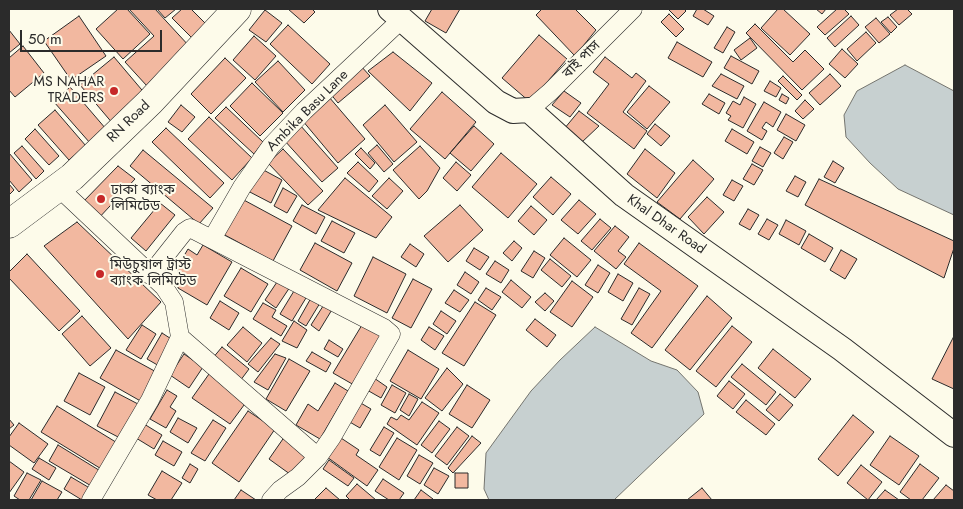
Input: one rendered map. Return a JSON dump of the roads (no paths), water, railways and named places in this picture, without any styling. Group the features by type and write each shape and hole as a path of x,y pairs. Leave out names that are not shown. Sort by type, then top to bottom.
{"highway":[{"name":"RN Road","path":"9,224 59,188 150,102 237,9"}],"street":[{"name":"বাই পাস","path":"529,110 550,92 633,9"},
{"path":"396,13 496,102 513,111 529,110"},
{"name":"Ambika Basu Lane","path":"212,239 242,187 271,146 396,13"},
{"name":"Khal Dhar Road","path":"529,110 624,195 842,350 954,435"},
{"path":"59,188 164,287 174,302 180,337 150,400 91,500"},
{"path":"150,275 184,232 190,228 384,328 391,334 332,437 318,457 271,500"},
{"path":"180,337 318,457"}],"place":[{"name":"MS NAHAR TRADERS","path":"114,91"},
{"name":"ঢাকা ব্যাংক লিমিটেড","path":"101,199"},
{"name":"মিউচুয়াল ট্রাস্ট ব্যাংক লিমিটেড","path":"100,274"}]}
